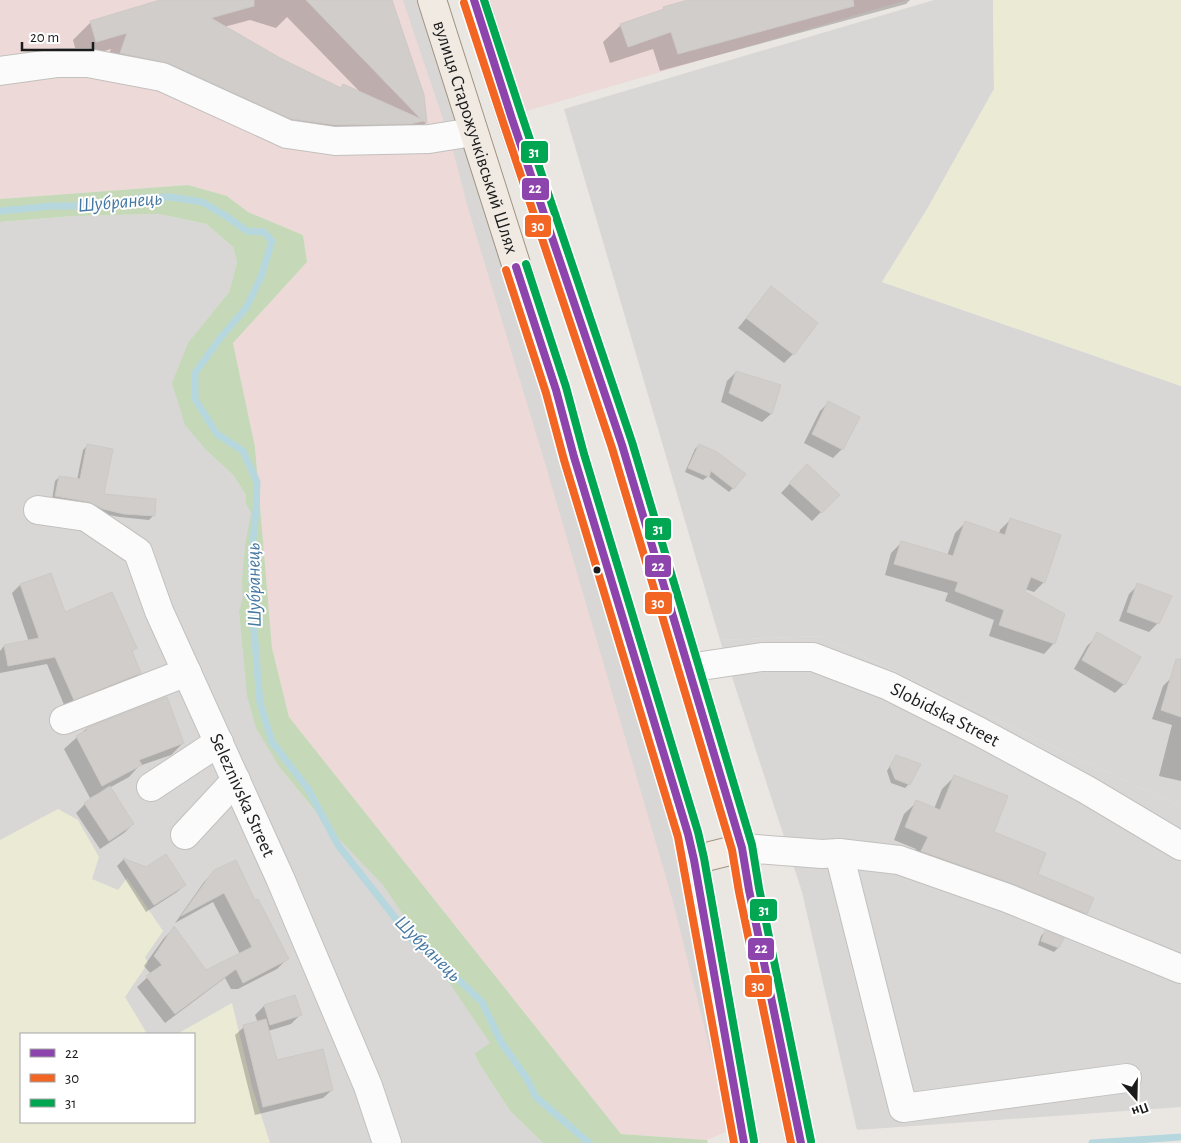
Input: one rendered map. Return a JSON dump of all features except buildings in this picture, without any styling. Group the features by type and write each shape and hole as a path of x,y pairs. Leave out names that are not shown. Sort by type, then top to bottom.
{"main road":[{"name":"вулиця Старожучківський Шлях","path":"432,0 556,390 574,457 694,860 744,1141"},
{"path":"474,0 622,445 742,848 799,1133"},
{"path":"694,860 742,848"}],"street":[{"path":"0,71 58,63 88,62 162,77 287,134 334,142 429,139 473,132"},
{"name":"Seleznivska Street","path":"38,510 86,517 138,552 159,611 280,878 368,1086 387,1143"},
{"name":"Slobidska Street","path":"688,668 762,657 812,657 889,686 1087,790 1181,846"},
{"path":"64,720 187,672"},
{"path":"151,787 219,742"},
{"path":"185,836 236,780"},
{"path":"742,848 822,854 839,853 899,860 1006,898 1181,969"},
{"path":"839,853 903,1108 1127,1078"}],"shaded area":[{"path":"0,0 436,0 752,1121 707,1140 621,1134 289,717 272,648 255,447 233,343 307,262 303,235 248,212 227,196 188,185 0,199"},
{"path":"403,0 442,0 710,902 729,1126 672,898 545,463 468,208 451,143"},
{"path":"484,0 907,0 520,113"},
{"path":"934,0 993,0 994,89 926,211 882,282 1181,386 1181,807 820,636 720,640 564,109"},
{"path":"159,214 206,224 233,247 237,262 229,292 209,317 207,451 233,475 246,495 246,538 280,768 362,868 442,986 480,1065 510,1111 543,1143 0,1143 0,222 74,216"},
{"path":"239,490 251,513 241,567 243,597 235,626 235,668 240,705 249,745 383,885 490,1043 434,1081 372,1131 293,955 191,740 120,552"},
{"path":"820,636 1181,807 1181,1107 857,1130 802,892 720,640"},
{"path":"64,685 86,726 71,735 98,785 0,836 0,717"},
{"path":"191,744 205,775 143,827 113,785 145,767 143,763"},
{"path":"205,778 241,852 188,881 166,848 139,866 132,859 150,826"}],"green space":[{"path":"993,0 1181,0 1181,386 882,282 926,211 994,89"},
{"path":"188,185 227,196 248,212 303,235 307,262 233,343 255,447 272,648 289,717 621,1134 707,1140 708,1143 543,1143 510,1111 480,1065 441,985 362,868 280,768 256,728 247,696 239,610 246,538 246,495 233,475 207,451 185,425 172,383 188,343 229,292 237,262 233,247 206,224 159,214 74,216 0,222 0,199"},
{"path":"58,809 78,820 99,857 92,879 118,890 127,878 163,931 145,957 148,963 125,997 146,1032 20,1033 20,1123 195,1123 195,1033 179,1033 232,1003 253,1090 270,1143 0,1143 0,840"}],"waterway":[{"name":"Шубранець","path":"0,211 52,206 96,206 140,198 171,197 202,202 247,231 264,232 272,241 261,277 246,308 221,337 195,373 195,399 217,434 243,451 257,482 251,558 254,630 260,703 272,742 308,789 338,845 414,942 445,967 482,1002 501,1042 527,1079 536,1097 589,1143"},
{"name":"Шубранець","path":"1092,1143 1181,1137"}],"transit line":[{"name":"22","path":"474,0 622,445 742,848 801,1143"},
{"name":"31","path":"484,0 632,442 752,845 759,888 811,1141"},
{"name":"30","path":"464,3 612,448 732,850 791,1143"},
{"name":"31","path":"526,264 566,387 584,454 698,832 754,1141"},
{"name":"22","path":"516,267 556,390 574,457 688,834 744,1143"},
{"name":"30","path":"506,270 546,393 564,460 678,837 734,1143"}]}
